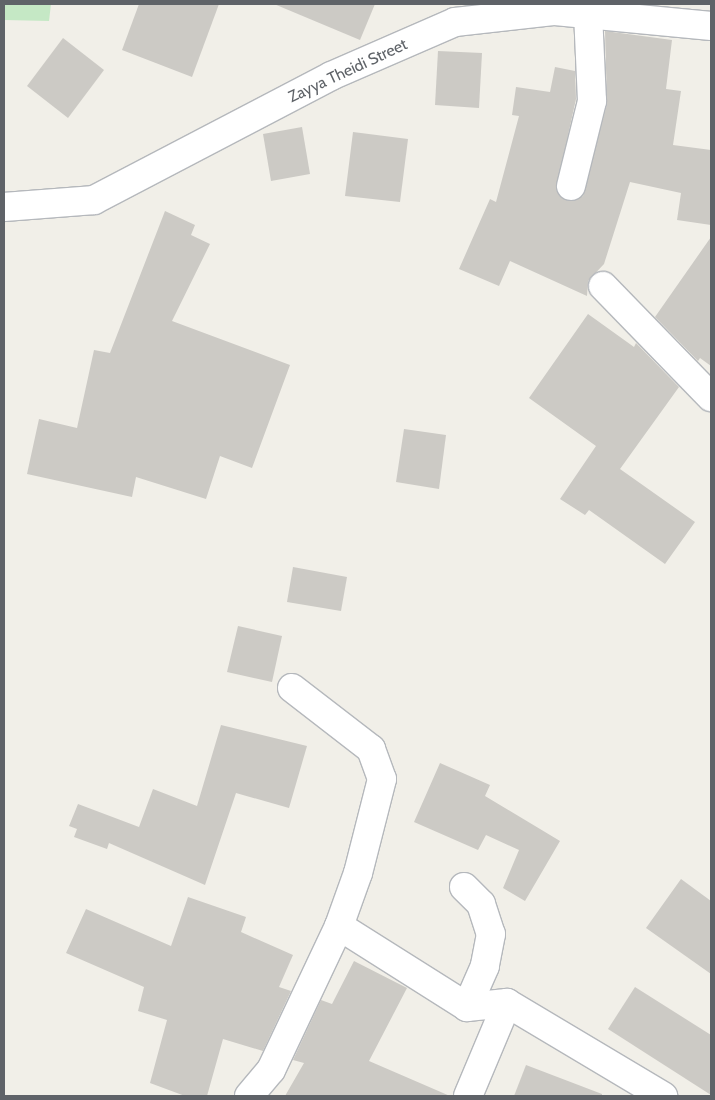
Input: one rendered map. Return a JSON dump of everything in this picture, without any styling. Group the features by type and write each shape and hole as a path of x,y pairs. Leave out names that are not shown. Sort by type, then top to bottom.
{"street":[{"name":"Zayya Theidi Street","path":"4,207 94,200 331,76 455,22 588,12 711,26"},
{"path":"571,186 592,100 588,12"},
{"path":"604,286 711,397"},
{"path":"250,1096 271,1070 338,926 358,873 382,779 371,750 292,688"},
{"path":"464,887 481,904 491,934 484,966 467,1007"},
{"path":"338,926 467,1007 507,1003 663,1096"},
{"path":"468,1096 507,1003"}],"green space":[{"path":"4,4 51,4 49,21 4,20"}],"building":[{"path":"139,4 219,4 192,77 122,50"},
{"path":"274,4 375,4 360,40"},
{"path":"605,31 672,40 666,89 681,91 673,145 711,150 711,225 677,220 681,193 630,182 604,264 588,281 587,296 510,261 499,286 459,269 490,199 496,202 519,116 512,115 516,87 550,92 555,67 575,71 576,99 556,190 568,201 583,196 607,104"},
{"path":"63,38 104,70 68,118 27,86"},
{"path":"438,51 482,53 479,108 435,105"},
{"path":"302,127 310,174 271,181 263,134"},
{"path":"353,132 408,139 400,202 345,196"},
{"path":"165,211 195,225 191,235 210,244 172,321 290,365 252,468 220,456 206,499 136,477 132,497 27,474 39,419 77,428 94,350 110,353"},
{"path":"711,237 711,366 700,358 698,361 655,317"},
{"path":"588,314 634,347 636,343 679,387 620,469 695,522 665,564 589,510 585,515 560,499 596,446 529,398"},
{"path":"404,429 446,435 439,489 396,482"},
{"path":"293,567 347,577 341,611 287,602"},
{"path":"238,626 282,636 272,682 227,672"},
{"path":"221,725 307,746 289,808 236,793 205,885 109,843 107,849 74,837 77,829 69,826 78,804 139,827 153,789 197,806"},
{"path":"440,763 490,785 485,796 560,841 525,901 503,888 519,850 486,835 478,850 414,822"},
{"path":"681,879 711,901 711,974 646,928"},
{"path":"188,897 246,917 241,932 293,955 279,987 291,991 263,1051 223,1039 207,1096 185,1096 150,1083 167,1020 138,1011 144,987 66,953 86,909 171,946"},
{"path":"354,961 407,988 369,1061 450,1096 285,1096 304,1063 293,1060 321,1000 332,1004"},
{"path":"635,987 711,1035 711,1095 608,1029"},
{"path":"526,1065 602,1094 602,1096 514,1096"}]}
